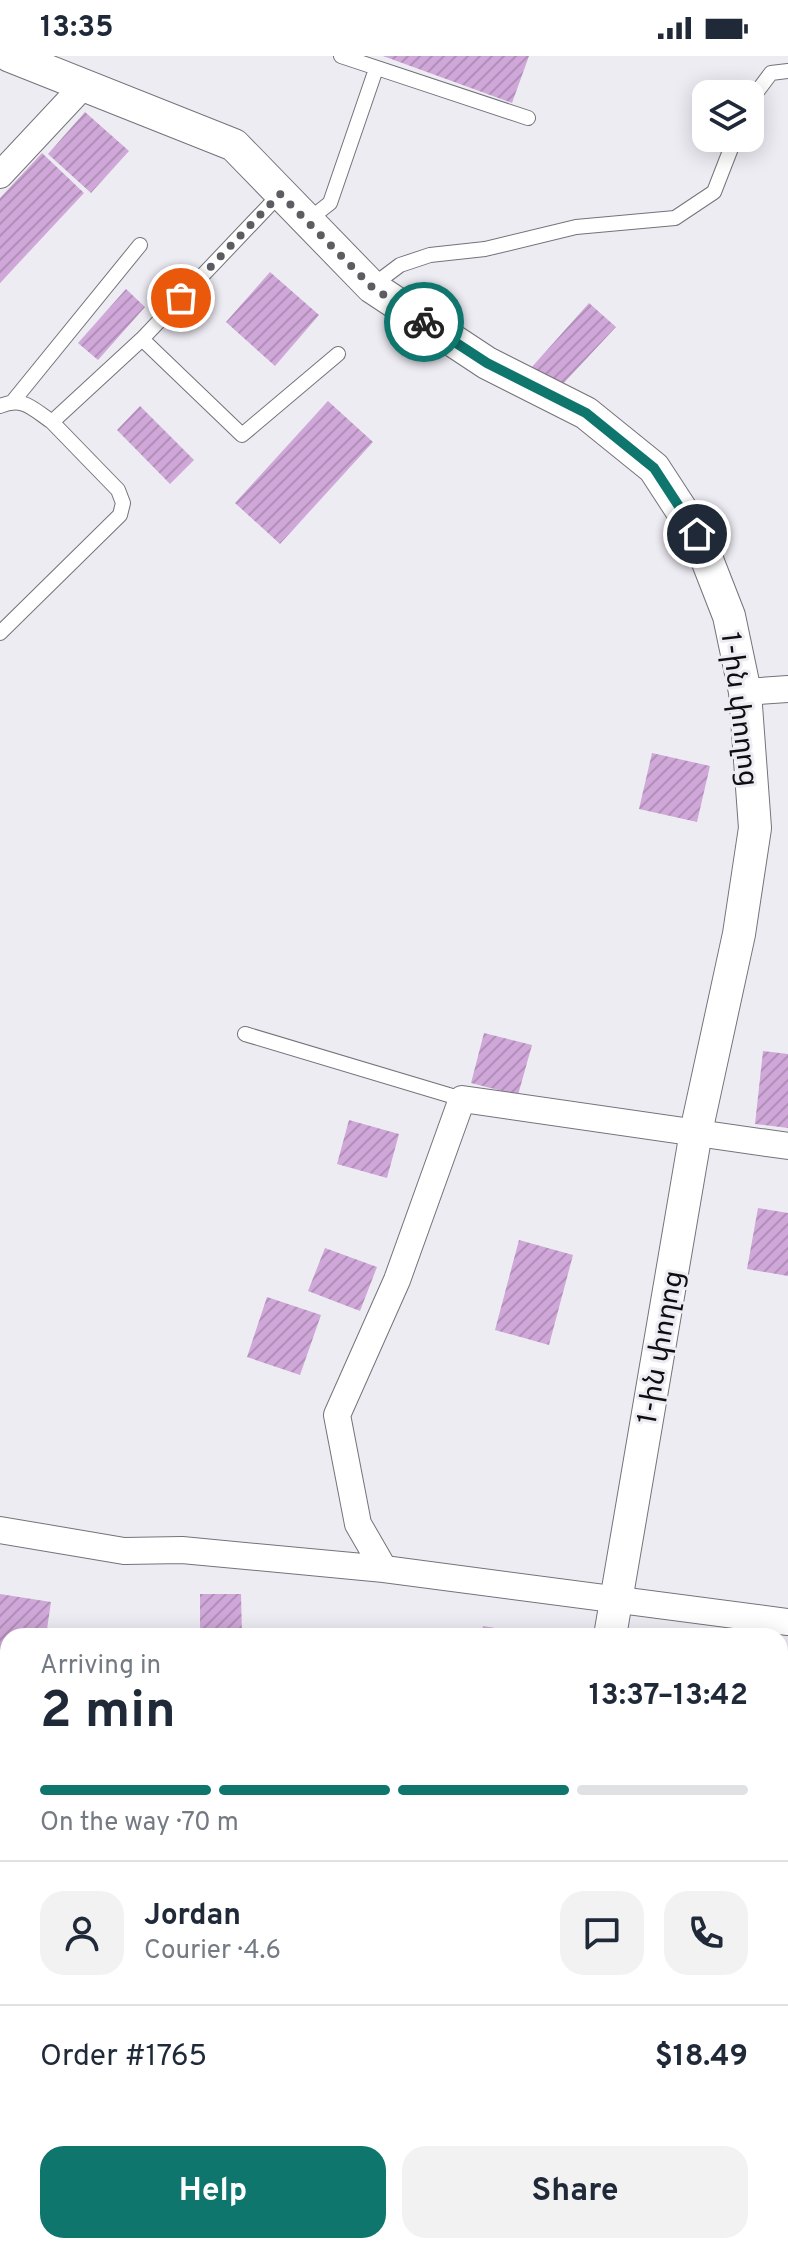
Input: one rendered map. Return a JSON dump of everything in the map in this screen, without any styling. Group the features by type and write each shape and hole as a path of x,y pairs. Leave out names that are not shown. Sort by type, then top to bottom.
{"street":[{"name":"1-ին փողոց","path":"13,56 234,145 372,287 487,363 586,413 654,468 697,534 729,616 745,692 755,828 739,934 696,1132 611,1628"},
{"path":"0,175 85,84"},
{"path":"745,692 788,689"},
{"path":"384,1569 358,1524 337,1415 397,1280 462,1099 788,1146"},
{"path":"0,1530 124,1551 182,1550 384,1569 788,1622"}],"lane":[{"path":"341,56 528,118"},
{"path":"307,221 330,203 376,69"},
{"path":"764,82 771,73 788,71"},
{"path":"372,287 400,265 430,255 485,249 576,227 675,218 714,192 730,152"},
{"path":"52,422 142,339 280,194"},
{"path":"7,403 140,245"},
{"path":"142,339 242,435 338,354"},
{"path":"0,633 120,515 123,503 118,490 52,422 23,402 7,403"},
{"path":"245,1034 462,1099"}],"building":[{"path":"383,56 529,56 512,103"},
{"path":"85,112 129,151 91,193 48,154"},
{"path":"42,153 84,193 0,283 0,198"},
{"path":"270,272 319,315 275,366 226,322"},
{"path":"126,289 145,307 98,360 78,343"},
{"path":"589,303 616,327 560,387 531,368"},
{"path":"328,401 373,442 280,544 235,503"},
{"path":"140,406 194,460 170,484 117,430"},
{"path":"652,753 710,766 697,822 639,809"},
{"path":"484,1033 532,1045 518,1095 471,1083"},
{"path":"763,1051 788,1054 788,1128 755,1124"},
{"path":"349,1120 399,1134 387,1178 337,1164"},
{"path":"758,1208 788,1213 788,1276 747,1269"},
{"path":"519,1240 573,1255 549,1345 495,1330"},
{"path":"325,1248 377,1267 360,1311 308,1291"},
{"path":"267,1297 321,1315 300,1375 247,1357"},
{"path":"0,1594 51,1602 47,1628 0,1628"},
{"path":"200,1594 241,1594 242,1628 200,1628"}],"way so far":[{"path":"181,298 280,194 372,287 424,322"}],"route":[{"path":"424,322 487,363 586,413 654,468 697,534"}]}
